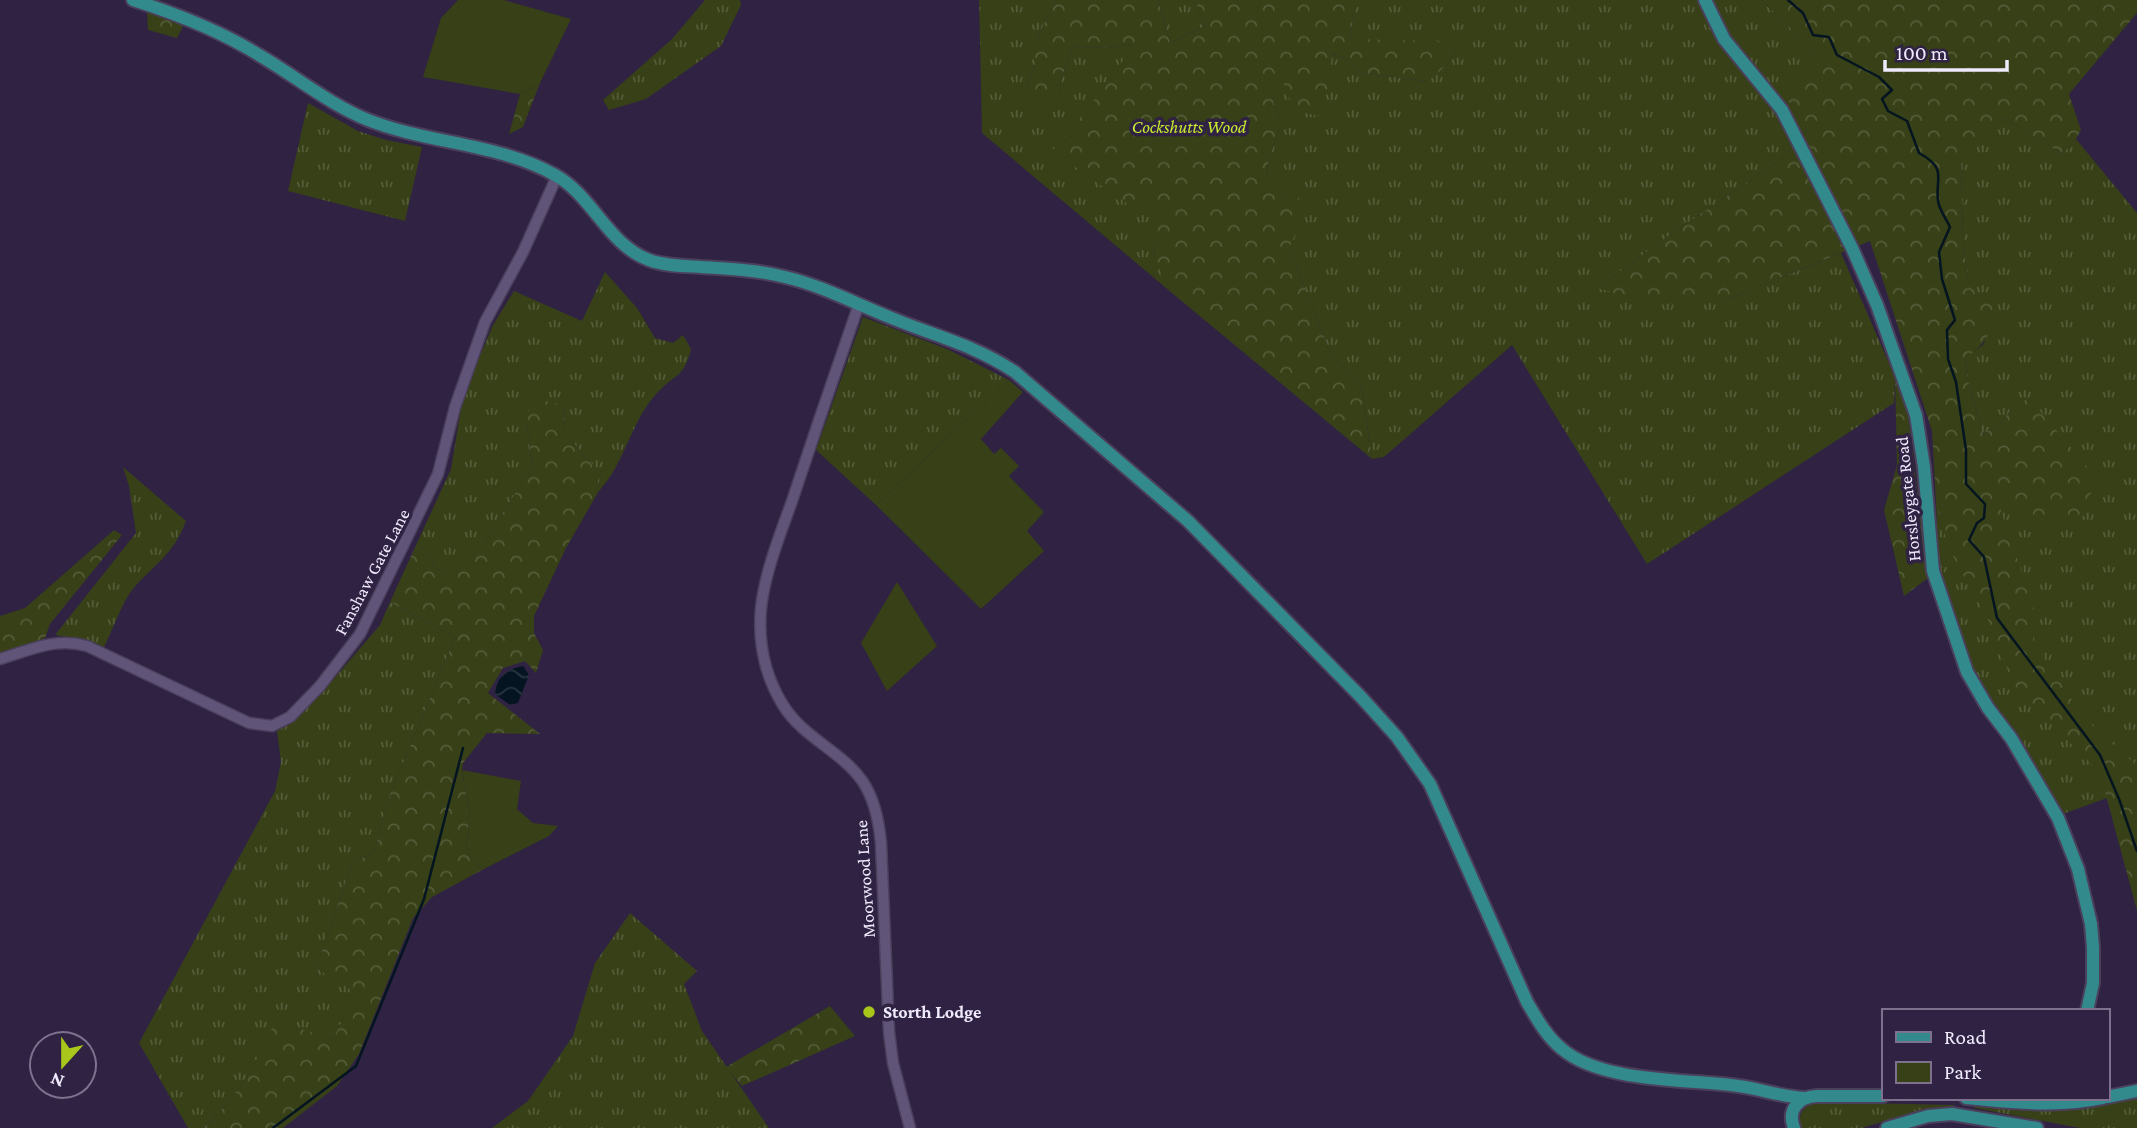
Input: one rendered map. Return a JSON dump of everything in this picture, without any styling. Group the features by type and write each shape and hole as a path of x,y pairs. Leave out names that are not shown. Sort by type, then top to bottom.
{"main road":[{"path":"133,0 180,15 234,40 321,95 366,119 411,134 514,157 557,176 585,199 624,245 649,260 671,265 785,276 811,284 912,327 964,344 993,358 1038,389 1103,449 1188,521 1361,697 1403,744 1430,784 1527,1002 1545,1031 1561,1048 1579,1060 1606,1069 1663,1079 1738,1086 1806,1098 1882,1096"},
{"name":"Horsleygate Road","path":"1705,0 1724,39 1782,110 1852,248 1877,305 1916,415 1924,467 1933,571 1968,672 1988,708 2011,737 2058,818 2078,869 2091,924 2093,947 2093,983 2087,1009"},
{"path":"2109,1097 2137,1091"},
{"path":"1766,1093 1778,1102 1791,1123"},
{"path":"1791,1123 1794,1106 1806,1098"},
{"path":"1987,1100 2018,1103 2054,1101"},
{"path":"2018,1103 2026,1100"},
{"path":"1887,1128 1928,1116 1958,1114 2038,1128"}],"street":[{"name":"Fanshaw Gate Lane","path":"0,659 50,643 74,642 249,723 272,726 290,717 341,662 382,593 438,474 455,407 485,322 523,252 557,176"},
{"name":"Moorwood Lane","path":"859,304 774,555 761,607 762,653 778,697 790,717 805,732 850,766 864,783 878,818 891,1048 911,1128"}],"green space":[{"path":"458,0 504,0 571,19 540,83 520,94 423,77 441,18"},
{"path":"705,0 740,0 741,5 721,46 646,99 609,110 603,100 672,39"},
{"path":"979,0 1056,0 1035,42 1035,65 1026,87 1059,94 1062,76 1073,46 1090,48 1134,45 1109,82 1167,210 1157,235 1154,252 1172,293 982,133"},
{"name":"Cockshutts Wood","path":"1056,0 1158,0 1170,43 1205,26 1195,0 1382,0 1355,4 1350,39 1444,41 1456,50 1448,64 1428,81 1361,73 1349,59 1332,54 1329,85 1319,116 1295,111 1282,80 1273,101 1281,127 1266,173 1287,196 1295,191 1306,211 1289,248 1331,355 1361,382 1372,459 1172,293 1155,261 1154,237 1167,210 1129,205 1052,151 1109,82 1133,45 1090,48 1073,46 1062,76 1059,94 1047,103 1033,100 1026,87 1035,65 1035,42"},
{"path":"1158,0 1195,0 1205,26 1170,43"},
{"path":"1382,0 1762,0 1821,58 1806,131 1783,158 1674,232 1598,288 1718,303 1841,253 1895,377 1894,403 1647,564 1512,345 1384,457 1372,459 1361,382 1331,355 1289,248 1295,192 1287,196 1266,173 1281,127 1273,101 1282,79 1329,85 1331,54 1349,59 1361,73 1427,81 1448,64 1456,50 1350,39 1355,3"},
{"path":"1762,0 2137,0 2137,13 2069,94 2081,130 2062,154 2005,118 1961,156 1963,243 1969,286 1993,304 1994,313 1988,335 1965,359 1967,377 1983,435 2000,423 2014,407 2029,398 2096,477 2084,515 2072,526 2052,523 2036,516 2006,492 1999,493 1997,499 2035,612 2034,644 2085,719 2137,766 2137,910 2100,773 2013,684 1988,620 1949,549 1936,503 1932,431 1870,241 1718,303 1649,304 1598,288 1674,232 1783,158 1806,131 1785,95 1821,58"},
{"path":"147,11 184,24 177,38 148,30"},
{"path":"540,83 523,127 509,134 520,94"},
{"path":"308,103 358,131 422,147 405,221 288,191"},
{"path":"2005,118 2062,154 2076,139 2137,213 2137,910 2107,798 2063,814 2018,737 1991,703 1973,668 1939,568 1936,503 1941,470 1991,459 2014,407 2000,423 1983,435 1967,377 1965,358 1984,344 1993,304 1969,287 1963,243 1961,155"},
{"path":"605,272 637,308 655,338 673,343 683,335 691,349 685,365 651,400 613,472 597,494 601,472 582,454 564,429 563,405 526,420 532,466 483,545 449,579 435,566 425,548 412,554 451,469 463,396 493,325 514,291 582,321"},
{"path":"863,317 947,349 1009,380 876,505 816,450"},
{"path":"1895,377 1908,414 1928,578 1904,596 1884,510 1897,465"},
{"path":"1009,380 1023,392 981,439 994,454 1001,448 1019,466 1009,476 1044,512 1027,531 1044,551 981,609 876,505"},
{"path":"547,401 563,405 564,429 582,454 601,472 597,494 566,548 534,616 534,633 543,650 536,673 525,661 503,668 488,693 540,734 487,733 463,763 470,813 466,851 482,870 432,897 413,918 359,1054 337,1086 283,1128 203,1128 226,1105 245,1079 275,1021 333,1039 356,993 316,968 351,866 375,850 387,802 455,637 390,602 412,554 425,548 435,566 449,579 483,545 532,466 526,420 530,405"},
{"path":"123,467 186,521 169,551 129,594 104,647 55,635 136,533 129,486"},
{"path":"114,530 122,535 50,624 45,638 0,656 0,616 25,608"},
{"path":"897,582 937,646 887,691 861,643"},
{"path":"390,602 455,637 387,802 375,850 351,866 316,968 357,992 333,1039 275,1022 253,1065 226,1105 203,1128 188,1128 139,1043 275,791 281,762 277,731 292,723 332,681 380,625"},
{"path":"462,770 521,781 517,809 533,823 558,826 549,836 482,870 466,851 470,813"},
{"path":"630,913 697,971 684,984 702,1031 769,1128 492,1128 528,1101 573,1036 595,963"},
{"path":"830,1006 855,1036 742,1086 726,1067"},
{"path":"2137,1098 2137,1128 2080,1128 1974,1108 2056,1109 2096,1106"},
{"path":"1815,1102 1954,1106 1924,1109 1862,1128 1800,1128 1802,1112"}],"water":[{"path":"523,666 529,675 518,703 510,705 495,694 496,688 503,675"}],"waterway":[{"path":"1788,0 1803,13 1813,35 1829,37 1837,55 1879,77 1892,90 1882,99 1888,111 1907,121 1919,153 1937,169 1939,204 1950,227 1939,252 1942,279 1955,320 1947,330 1948,359 1956,382 1966,450 1966,484 1985,504 1984,518 1977,523 1969,540 1984,557 1997,618 2100,755 2137,851"},
{"path":"273,1128 356,1066 424,899 463,748"}],"place":[{"name":"Storth Lodge","path":"869,1012"}]}
